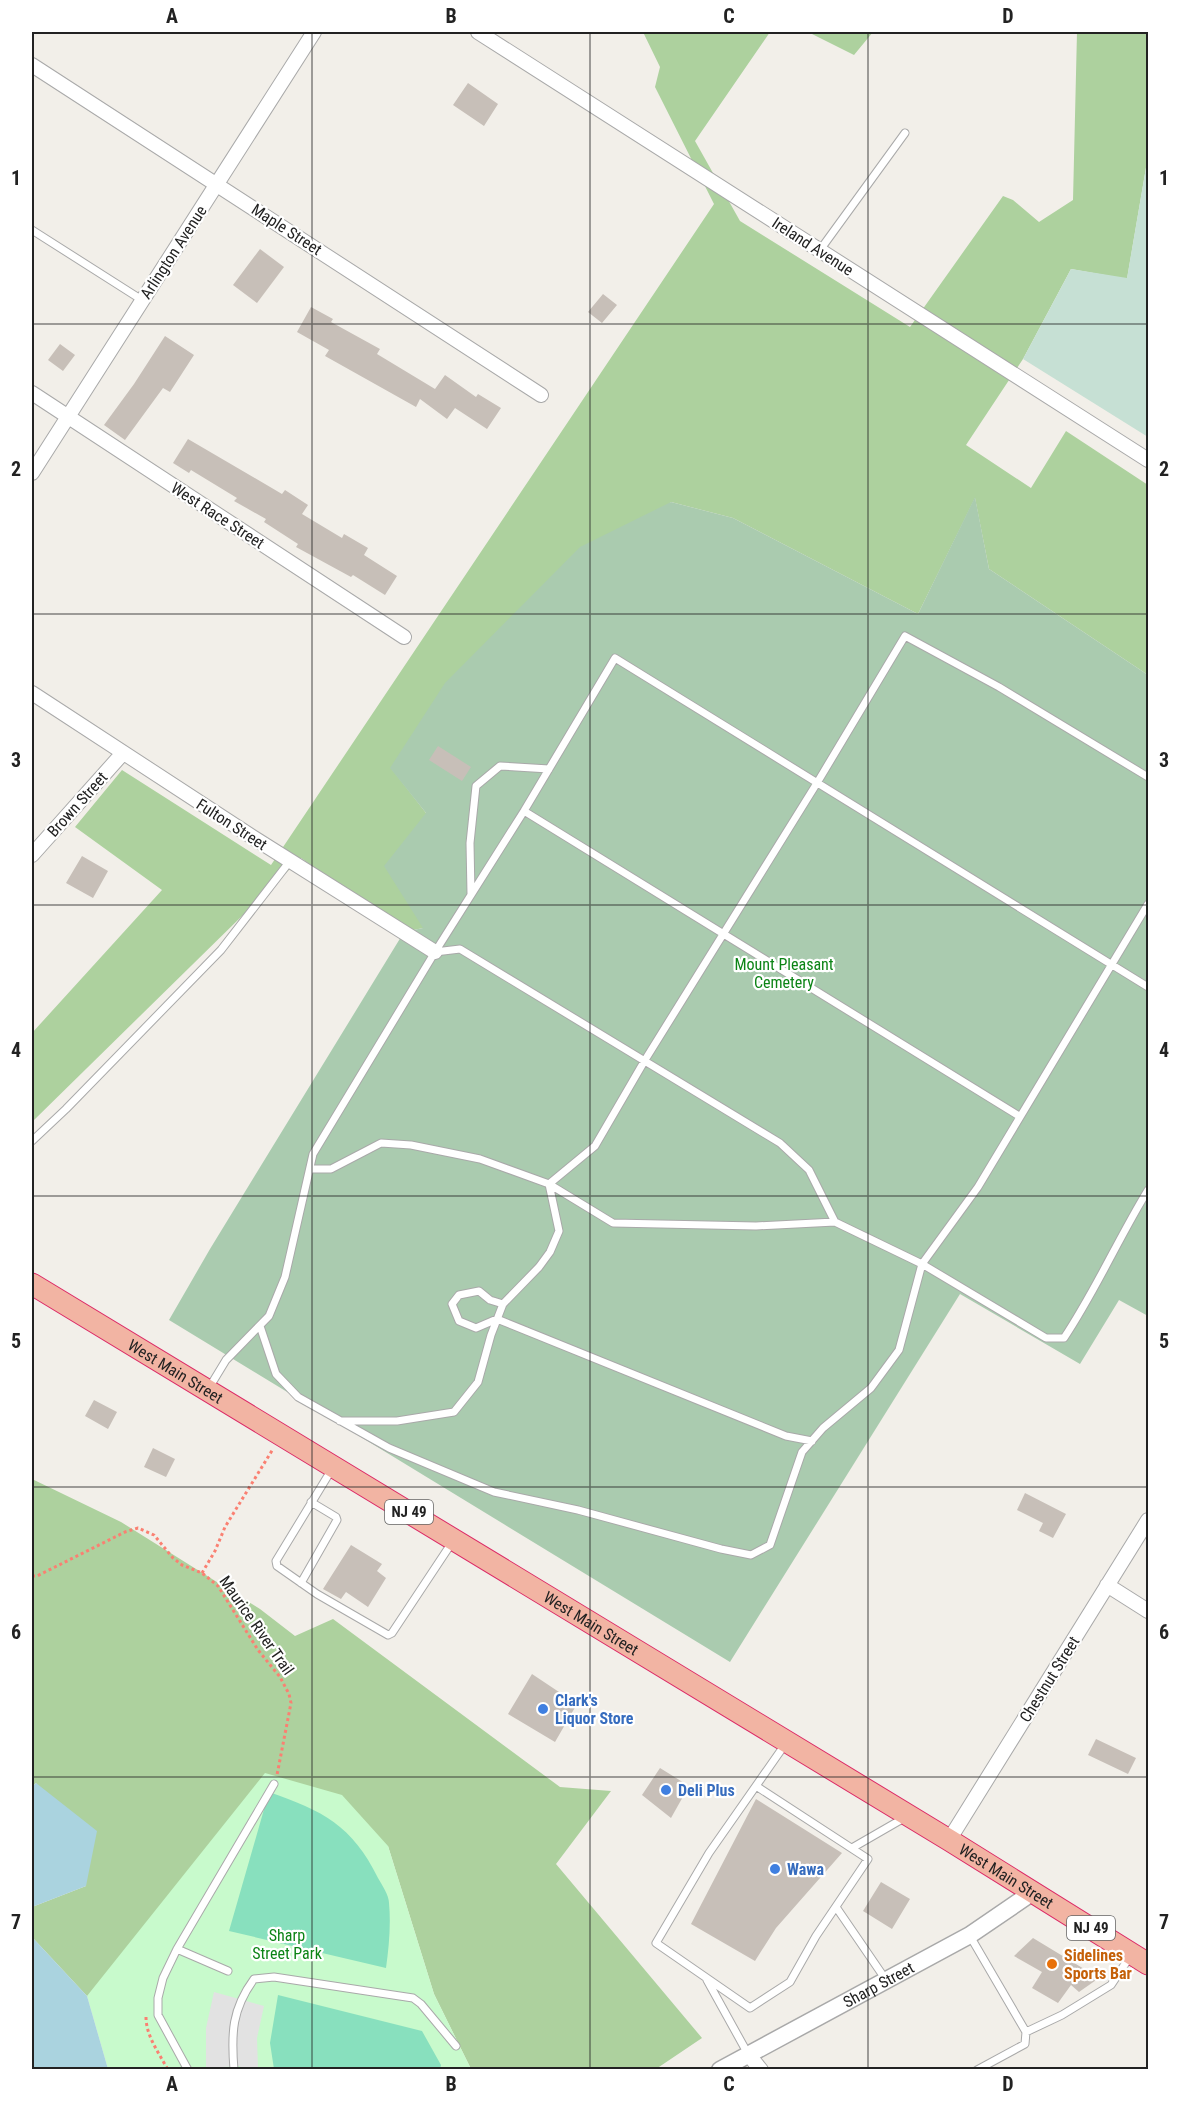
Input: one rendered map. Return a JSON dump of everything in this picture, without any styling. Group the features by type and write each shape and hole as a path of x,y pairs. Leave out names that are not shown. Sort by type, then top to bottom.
{"highway":[{"name":"West Main Street","path":"32,1284 949,1839 1140,1959"}],"street":[{"name":"Arlington Avenue","path":"32,473 314,32"},
{"name":"Ireland Avenue","path":"478,32 1149,460"},
{"name":"Maple Street","path":"32,64 541,395"},
{"name":"West Race Street","path":"32,393 404,637"},
{"name":"Fulton Street","path":"32,693 290,861 435,952"},
{"name":"Brown Street","path":"32,855 123,753"},
{"name":"Chestnut Street","path":"949,1839 1149,1520"},
{"path":"1107,1585 1149,1611"},
{"name":"Sharp Street","path":"720,2070 970,1935 1033,1892"},
{"path":"748,2054 761,2070"}],"lane":[{"path":"820,250 904,133"},
{"path":"32,230 142,300"},
{"path":"549,1184 595,1146 645,1060 817,783 905,636 999,687 1149,777"},
{"path":"208,1391 226,1360 269,1316 285,1277 313,1154 435,952 524,811 615,658 1149,987"},
{"path":"471,895 470,843 476,786 500,766 549,769"},
{"path":"524,811 1019,1116"},
{"path":"32,1141 221,950 290,861"},
{"path":"260,1326 276,1374 298,1397 389,1449 494,1492 578,1510 720,1549 751,1555 770,1545 802,1452 823,1428 871,1388 899,1350 922,1264 978,1187 1149,904"},
{"path":"435,952 460,949 780,1143 809,1170 835,1222"},
{"path":"310,1169 331,1169 381,1143 411,1145 480,1159 549,1184 613,1223 756,1226 835,1222 922,1264 1046,1338 1064,1338 1086,1304 1149,1190"},
{"path":"338,1421 398,1421 454,1412 478,1382 503,1304 539,1267 550,1252 559,1231 549,1184"},
{"path":"503,1304 490,1300 479,1291 459,1295 452,1304 459,1321 476,1328 497,1319 786,1436 812,1441"},
{"path":"333,1467 277,1558 277,1566 317,1594 388,1635 392,1633 454,1539"},
{"path":"301,1583 337,1520 336,1517 311,1502"},
{"path":"756,1786 868,1859 816,1936 790,1982 750,2008 656,1943 709,1854 787,1741"},
{"path":"188,2070 158,2015 158,1998 163,1978 177,1949 274,1784"},
{"path":"852,1848 909,1815"},
{"path":"836,1907 886,1980"},
{"path":"970,1935 1026,2032 1025,2044 977,2070"},
{"path":"177,1949 228,1971"},
{"path":"1026,2032 1062,2015 1111,1985 1140,1959"},
{"path":"234,2070 235,2015 243,1994 254,1979 274,1977 413,1998 421,2004 456,2046"},
{"path":"705,1978 748,2054"}],"path":[{"name":"Maurice River Trail","path":"202,1573 225,1527 281,1435"},
{"name":"Maurice River Trail","path":"32,1576 125,1532 138,1528 154,1535 173,1558 182,1565 202,1573 218,1586 258,1650 280,1677 291,1703 281,1765"}],"green space":[{"path":"643,32 770,32 695,141 740,221 910,327 1003,196 1013,200 1039,222 1073,200 1077,32 1148,32 1148,156 1127,279 1071,269 1023,359 966,445 1031,488 1066,431 1148,485 1148,675 989,569 975,498 918,614 733,518 671,502 391,768 426,813 423,928 404,932 301,858 32,1122 32,1033 162,890 75,827 122,770 271,865 714,204 655,87 660,67"},
{"path":"808,32 873,32 854,55"},
{"path":"1148,156 1148,437 1023,359 1071,269 1127,278"},
{"name":"Mount Pleasant Cemetery","path":"975,497 989,569 1148,675 1148,1316 1119,1300 1080,1364 960,1294 730,1662 169,1320 404,932 423,928 384,866 426,813 390,768 445,683 580,547 671,502 733,518 918,614"},
{"path":"32,1479 121,1522 260,1609 295,1636 333,1619 560,1787 611,1791 556,1864 702,2038 656,2069 471,2069 434,1994 388,1846 170,2069 87,1996 32,1937 32,1907 86,1886 36,1783 32,1787"},
{"name":"Sharp Street Park","path":"265,1773 342,1795 388,1846 434,1994 471,2069 108,2069 87,1996"},
{"path":"269,1792 305,1806 334,1822 358,1845 368,1860 389,1900 390,1927 386,1968 229,1931"},
{"path":"278,1995 422,2031 441,2065 440,2069 274,2069 270,2043"}],"shaded area":[{"path":"214,1992 264,2006 257,2038 258,2069 241,2069 240,2066 206,2068 206,2028"}],"water":[{"path":"36,1783 97,1831 86,1886 32,1907 32,1787"},
{"path":"32,1937 87,1996 108,2069 32,2069"}],"building":[{"path":"468,83 498,104 484,126 453,105"},
{"path":"260,249 284,267 257,303 233,285"},
{"path":"603,294 617,305 602,323 588,312"},
{"path":"311,307 333,319 331,322 380,349 377,354 435,389 445,375 476,397 478,394 501,408 487,429 455,408 447,419 420,399 416,407 325,356 329,350 297,332"},
{"path":"165,336 194,355 170,392 163,388 125,440 104,425"},
{"path":"60,344 75,355 63,371 48,360"},
{"path":"188,439 282,494 285,490 308,505 302,514 342,538 344,534 368,548 364,555 397,576 385,595 353,575 351,577 296,547 298,544 264,522 266,519 234,501 237,498 191,470 189,473 173,463"},
{"path":"438,746 471,767 462,781 429,760"},
{"path":"82,856 108,871 93,898 66,883"},
{"path":"94,1400 117,1412 108,1429 85,1416"},
{"path":"153,1448 175,1459 166,1477 144,1467"},
{"path":"1025,1493 1066,1514 1053,1538 1039,1531 1043,1523 1017,1510"},
{"path":"351,1545 382,1564 377,1571 386,1578 368,1607 346,1592 341,1599 323,1589"},
{"name":"Clark's Liquor Store","path":"532,1674 577,1704 555,1742 508,1714"},
{"path":"1096,1739 1136,1758 1128,1774 1088,1755"},
{"name":"Deli Plus","path":"660,1768 689,1786 671,1818 642,1795"},
{"name":"Wawa","path":"756,1799 842,1853 776,1928 755,1961 691,1924"},
{"path":"881,1882 910,1899 892,1929 863,1911"},
{"name":"Sidelines Sports Bar","path":"1033,1938 1099,1978 1079,1992 1071,1985 1058,2003 1032,1988 1042,1972 1014,1956"}],"place":[{"name":"Clark's Liquor Store","path":"543,1709"},
{"name":"Deli Plus","path":"666,1790"},
{"name":"Wawa","path":"775,1869"},
{"name":"Sidelines Sports Bar","path":"1052,1964"}]}
